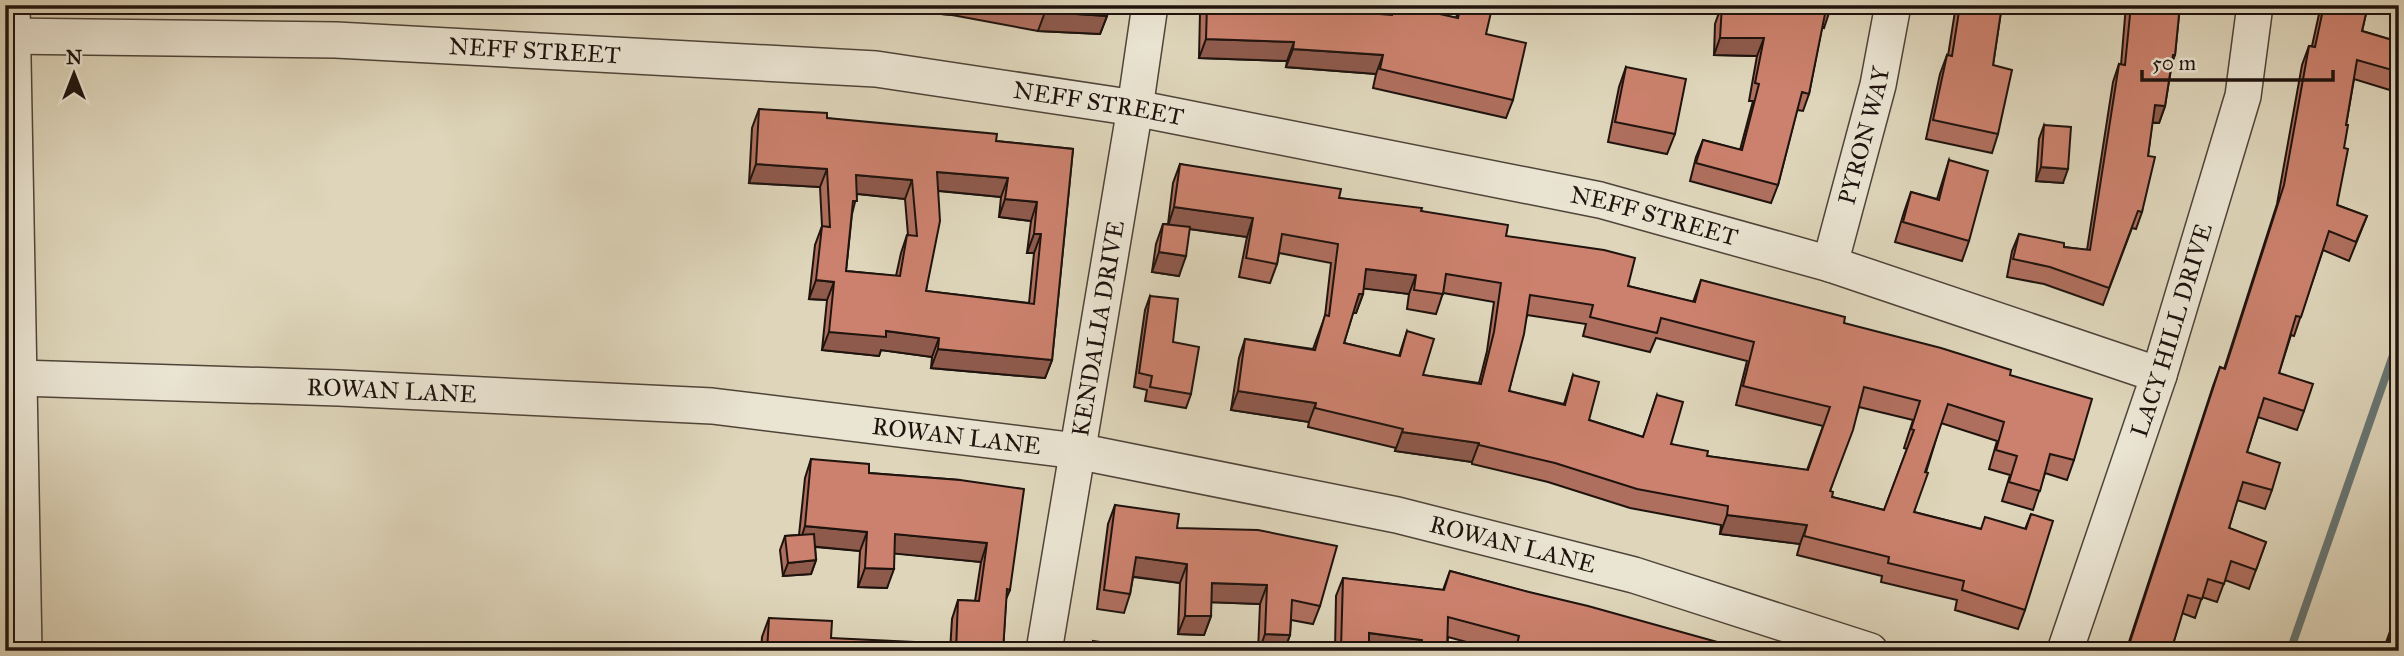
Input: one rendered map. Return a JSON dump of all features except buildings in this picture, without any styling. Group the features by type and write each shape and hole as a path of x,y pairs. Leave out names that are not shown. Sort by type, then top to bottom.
{"street":[{"name":"KENDALIA DRIVE","path":"1044,651 1150,5"},
{"name":"PYRON WAY","path":"1830,264 1878,85 1893,5"},
{"name":"LACY HILL DRIVE","path":"2065,651 2160,375 2243,96 2255,5"},
{"name":"NEFF STREET","path":"10,25 876,69 1135,108 1600,200 1830,264 2160,375"},
{"path":"10,25 24,651"},
{"name":"ROWAN LANE","path":"19,378 340,388 712,406 1077,451 1397,515 1634,575 1870,651"}],"waterway":[{"path":"2290,651 2399,338"}]}
